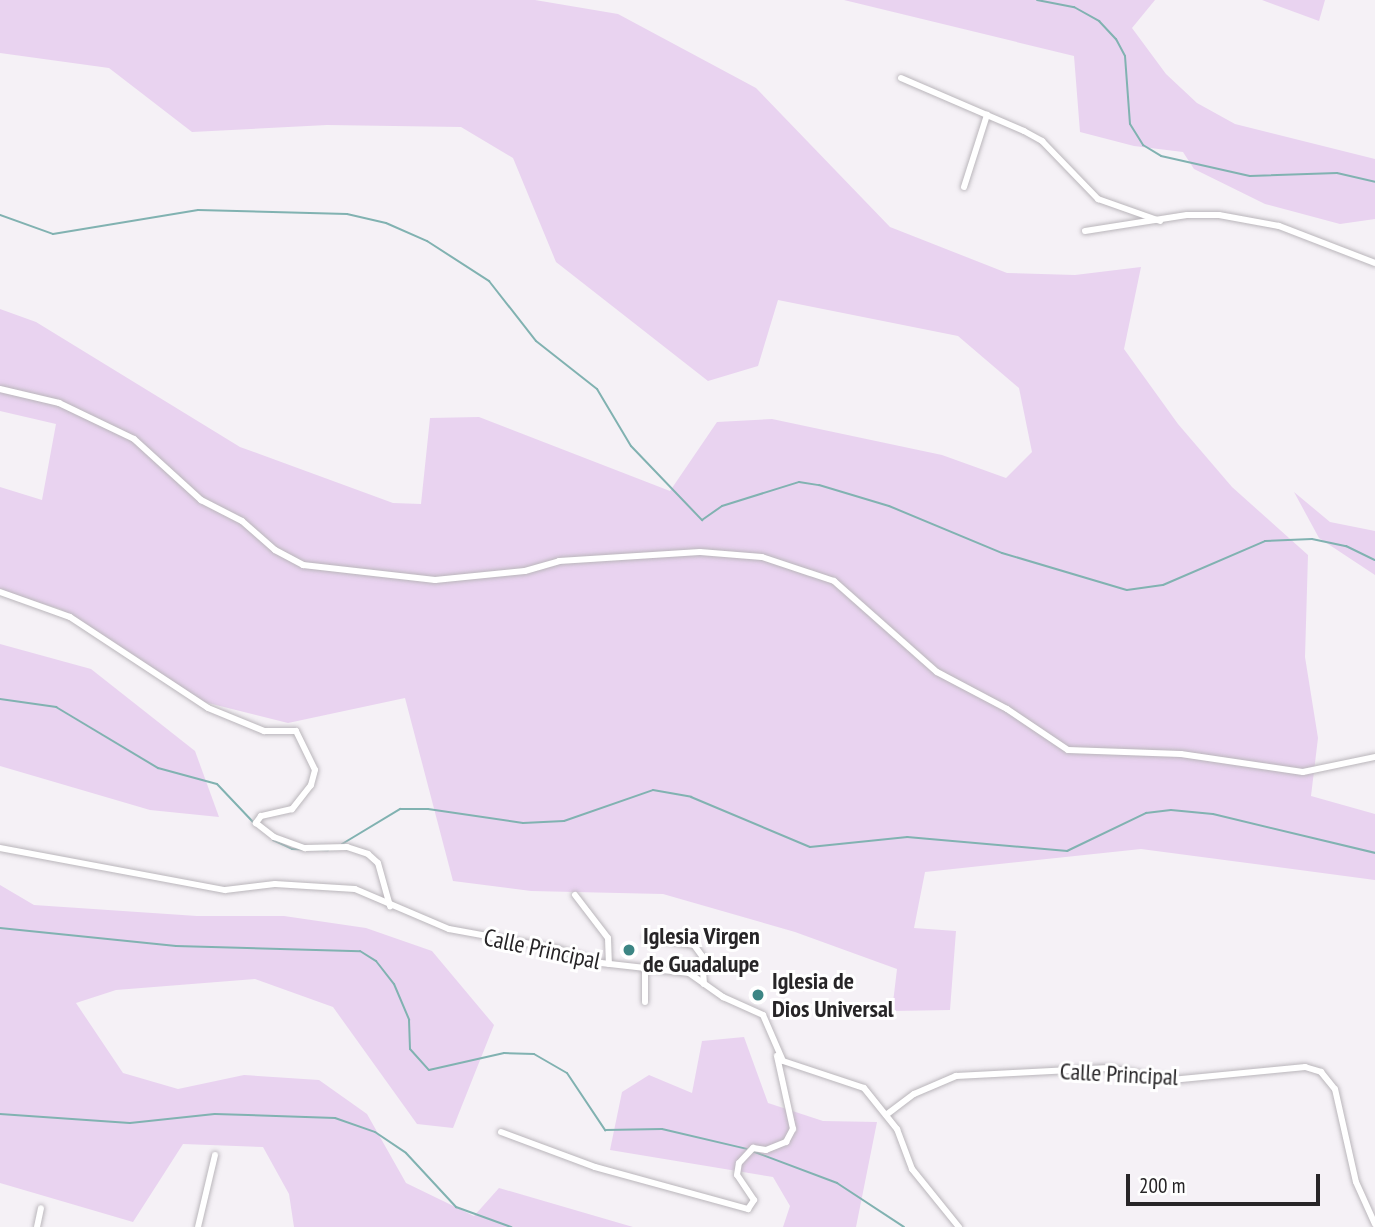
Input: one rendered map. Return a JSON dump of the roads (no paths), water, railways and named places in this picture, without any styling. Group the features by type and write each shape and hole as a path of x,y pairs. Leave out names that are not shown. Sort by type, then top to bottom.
{"street":[{"path":"901,78 1042,141 1098,199 1160,221"},
{"path":"964,187 987,116"},
{"path":"1086,231 1187,215 1248,218 1375,263"},
{"path":"0,390 60,403 134,439 201,500 242,521 275,550 303,565 435,580 525,571 559,561 701,552 762,557 835,582 937,672 1007,709 1068,750 1181,754 1303,772 1375,757"},
{"path":"0,592 70,617 208,709 264,731 296,731 315,771 311,785 292,809 261,817 256,823 274,837 305,848 347,847 368,854 378,863 390,906"},
{"name":"Calle Principal","path":"0,848 225,890 275,884 355,889 449,929 609,964 686,972 763,1015 776,1054 793,1129 786,1142 766,1150 753,1148 739,1163 737,1175 754,1200 748,1209 595,1167 501,1132"},
{"path":"575,895 607,935 609,964"},
{"path":"646,937 694,945 702,956 704,984"},
{"path":"645,969 645,1002"},
{"path":"776,1054 789,1065 860,1085 900,1135 912,1169 959,1227"},
{"name":"Calle Principal","path":"886,1115 914,1094 956,1076 1109,1068 1171,1080 1305,1066 1321,1072 1335,1089 1356,1182 1375,1224"},
{"path":"198,1227 215,1155"},
{"path":"37,1227 41,1208"}],"waterway":[{"path":"1037,0 1074,7 1099,21 1116,39 1125,56 1130,124 1143,145 1161,156 1250,176 1337,173 1375,182"},
{"path":"0,215 53,234 198,210 347,214 386,223 427,241 489,281 536,341 597,389 631,446 702,520 722,506 799,482 819,485 889,506 1002,553 1127,590 1163,585 1265,541 1312,539 1346,546 1375,560"},
{"path":"0,699 56,707 158,768 217,784 253,822"},
{"path":"342,844 400,809 428,809 523,823 564,821 653,790 691,797 810,847 907,837 1067,851 1146,813 1171,810 1213,814 1375,853"},
{"path":"273,840 292,849 328,850"},
{"path":"0,928 176,946 360,951 376,961 394,984 409,1020 410,1049 429,1070 504,1053 534,1054 567,1073 605,1130 662,1129 747,1149"},
{"path":"0,1114 130,1123 215,1114 335,1118 375,1132 406,1153 456,1207 511,1227"},
{"path":"752,1151 837,1183 904,1227"}],"place":[{"name":"Iglesia Virgen de Guadalupe","path":"629,950"},
{"name":"Iglesia de Dios Universal","path":"758,995"}]}
